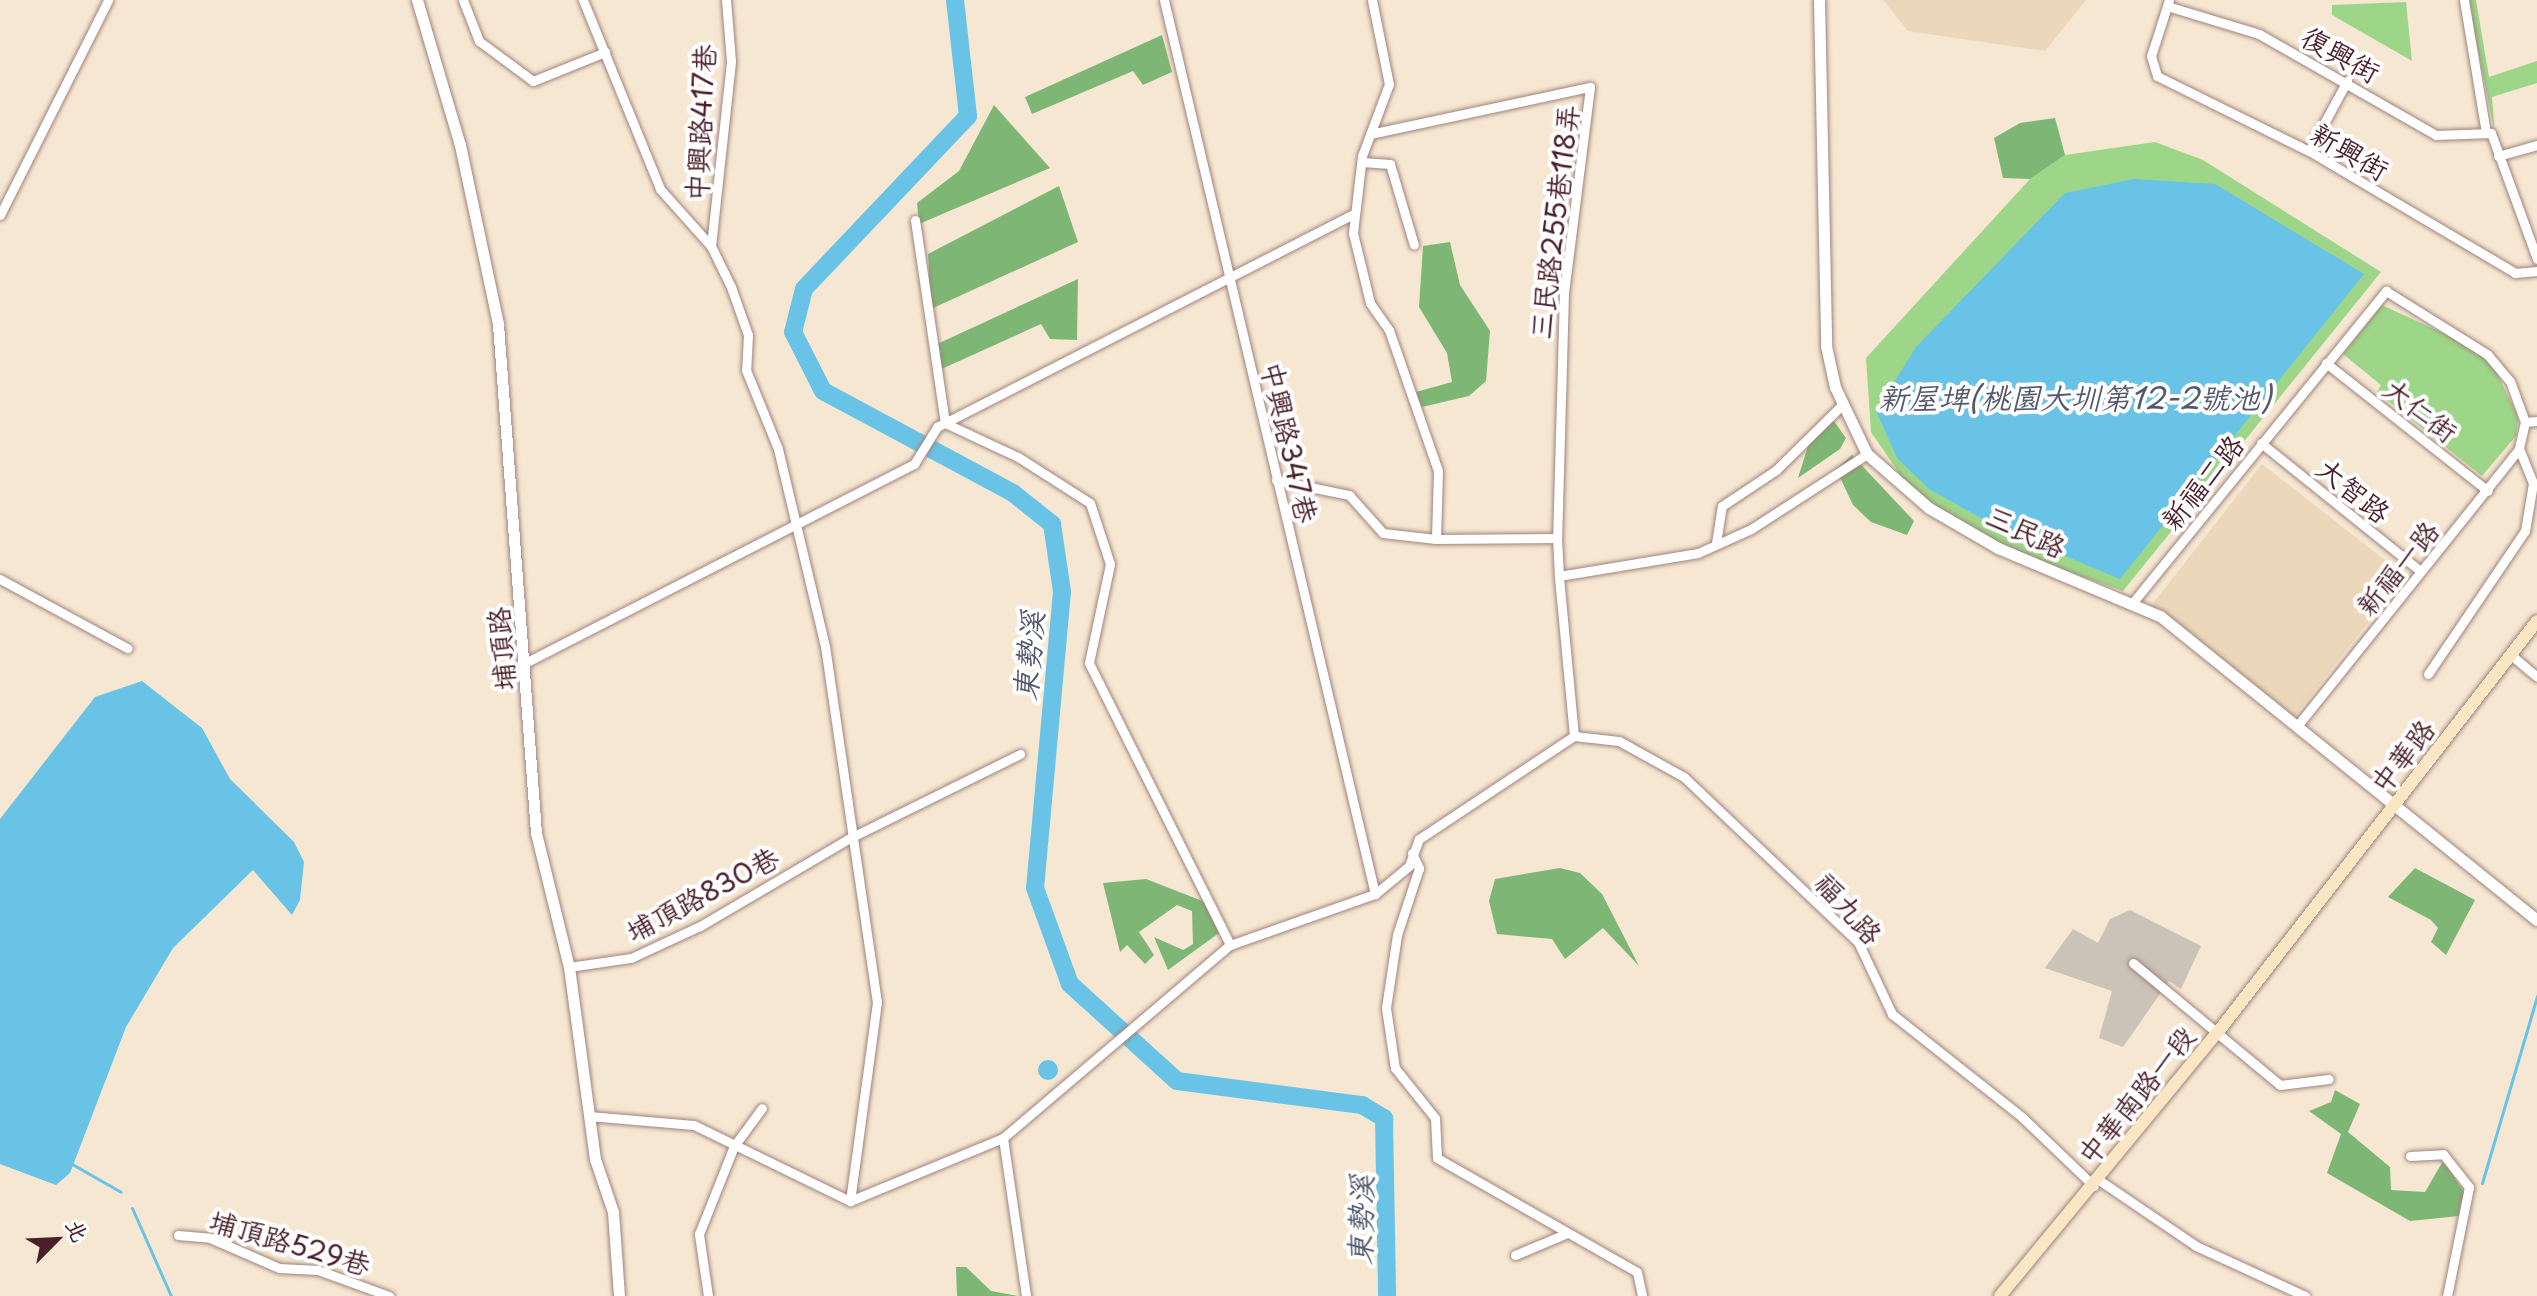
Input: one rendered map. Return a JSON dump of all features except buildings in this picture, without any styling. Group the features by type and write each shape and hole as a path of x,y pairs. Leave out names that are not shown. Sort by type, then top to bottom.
{"main road":[{"name":"中華路","path":"2300,917 2397,802 2537,621"},
{"name":"中華南路一段","path":"2000,1296 2218,1032 2300,917"}],"street":[{"path":"0,215 108,0"},
{"name":"埔頂路","path":"417,0 460,145 498,324 527,662 536,833 569,967 589,1116 613,1212 619,1296"},
{"path":"463,0 479,41 533,81 605,52"},
{"path":"583,0 660,189 711,246 748,335 746,370 770,425 796,522 852,794 848,839 877,1002 850,1201"},
{"name":"中興路417巷","path":"711,246 731,61 726,0"},
{"name":"中興路347巷","path":"1164,0 1375,894"},
{"path":"1372,0 1389,84 1362,162 1352,215 1370,303 1389,330 1438,471 1436,539"},
{"name":"三民路","path":"1819,0 1821,292 1842,405 1867,454 1929,508 1998,548 2134,601 2397,802 2537,920"},
{"path":"2464,0 2488,133 2537,259"},
{"name":"復興街","path":"2168,3 2259,34 2347,81 2436,135 2488,133"},
{"name":"新興街","path":"2168,3 2151,56 2157,76 2309,151 2515,273 2537,271"},
{"path":"2309,151 2347,81"},
{"name":"三民路255巷118弄","path":"1370,134 1590,87 1564,292 1557,538"},
{"path":"2498,156 2537,145"},
{"path":"1362,162 1390,164 1414,245"},
{"path":"527,662 915,461 941,425 1229,281 1352,215"},
{"path":"915,220 941,425"},
{"name":"新福二路","path":"2134,601 2386,291 2487,354 2510,381 2524,427"},
{"name":"大仁街","path":"2326,363 2488,491"},
{"path":"1716,543 1722,506 1776,470 1842,405"},
{"path":"2524,427 2537,421"},
{"path":"941,425 1018,457 1090,503 1110,564 1089,663 1230,945"},
{"name":"新福一路","path":"2296,727 2488,491 2519,449 2524,427"},
{"name":"大智路","path":"2261,443 2420,571"},
{"path":"2428,674 2525,531 2533,483 2519,449"},
{"path":"1559,576 1618,571 1716,543 1751,529 1867,454"},
{"path":"589,1116 694,1125 850,1201 1003,1138 1136,1019 1230,945 1375,894 1401,876 1419,839 1574,736 1557,538 1436,539 1383,533 1349,495 1276,480"},
{"path":"0,579 127,648"},
{"path":"2511,655 2537,677"},
{"name":"福九路","path":"1574,736 1619,741 1684,777 1858,942 1892,1014 2023,1118 2096,1183 2196,1246 2305,1296"},
{"name":"埔頂路830巷","path":"569,967 631,958 848,839 1020,754"},
{"path":"1412,853 1419,868 1397,935 1386,1008 1395,1068 1435,1118 1437,1158 1565,1234 1637,1272 1642,1296"},
{"path":"2133,963 2280,1085 2329,1079"},
{"path":"708,1296 699,1234 734,1146 762,1108"},
{"path":"1003,1138 1026,1296"},
{"path":"2410,1156 2443,1154 2469,1187 2447,1296"},
{"path":"1515,1255 1565,1234"},
{"name":"埔頂路529巷","path":"178,1235 210,1238 279,1268 318,1270 389,1296"}],"shaded area":[{"path":"1883,0 2086,0 2045,51 1908,31"},
{"path":"2262,464 2405,575 2294,717 2151,606"},
{"path":"2130,910 2201,946 2181,989 2169,981 2123,1047 2099,1038 2112,991 2045,968 2073,929 2098,943 2110,919"}],"green space":[{"path":"2468,0 2476,0 2489,77 2537,61 2537,83 2492,97 2495,134"},
{"path":"2406,2 2412,61 2332,15 2332,5"},
{"path":"1162,35 1172,72 1143,85 1133,71 1032,114 1025,97"},
{"path":"994,105 1050,168 919,224 917,203 959,171"},
{"path":"2055,118 2065,155 2030,179 2003,178 1994,138 2020,123"},
{"name":"新屋埤(桃園大圳第12-2號池)","path":"2155,142 2203,160 2381,272 2123,591 2021,555 1912,492 1871,432 1866,358 2030,179 2065,155"},
{"path":"1059,186 1078,242 931,309 928,254"},
{"path":"1450,242 1460,285 1490,331 1486,381 1469,396 1422,407 1416,392 1452,382 1447,353 1419,307 1423,246"},
{"path":"1078,279 1077,340 1050,339 1041,324 937,371 935,345"},
{"path":"2382,305 2473,347 2495,369 2518,417 2516,436 2482,476 2377,392 2381,385 2343,354"},
{"path":"1831,417 1846,438 1840,449 1798,478 1812,433"},
{"path":"1852,455 1914,521 1907,535 1871,522 1853,505 1836,469"},
{"path":"1560,868 1580,873 1602,894 1639,966 1603,928 1565,959 1552,939 1497,934 1489,901 1495,879"},
{"path":"2415,868 2475,900 2446,955 2431,942 2438,928 2431,920 2388,897"},
{"path":"1146,879 1205,902 1219,933 1168,970 1154,937 1183,950 1193,944 1192,911 1177,905 1139,932 1154,955 1145,964 1127,945 1120,952 1103,883"},
{"path":"2335,1090 2360,1104 2348,1132 2390,1167 2391,1190 2425,1192 2443,1161 2464,1192 2459,1216 2410,1221 2327,1173 2341,1134 2309,1111 2331,1102"},
{"path":"956,1267 966,1267 991,1291 1018,1296 957,1296"}],"water":[{"name":"新屋埤(桃園大圳第12-2號池)","path":"2134,179 2215,184 2364,274 2120,579 1999,528 1929,489 1897,458 1876,411 1916,347 2065,193"},
{"path":"142,681 202,728 230,779 294,842 304,862 300,900 292,915 253,870 173,948 126,1027 70,1173 56,1185 0,1164 0,819 95,697"},
{"path":"1048,1060 1055,1063 1058,1070 1055,1077 1048,1080 1041,1077 1038,1070 1041,1063"}],"waterway":[{"name":"東勢溪","path":"955,0 968,116 804,289 793,332 823,391 1013,493 1052,524 1062,592 1035,888 1070,984 1177,1081 1362,1105 1384,1118 1387,1296"},
{"path":"2482,1183 2537,996"},
{"path":"72,1164 121,1192"},
{"path":"132,1208 171,1296"}]}
